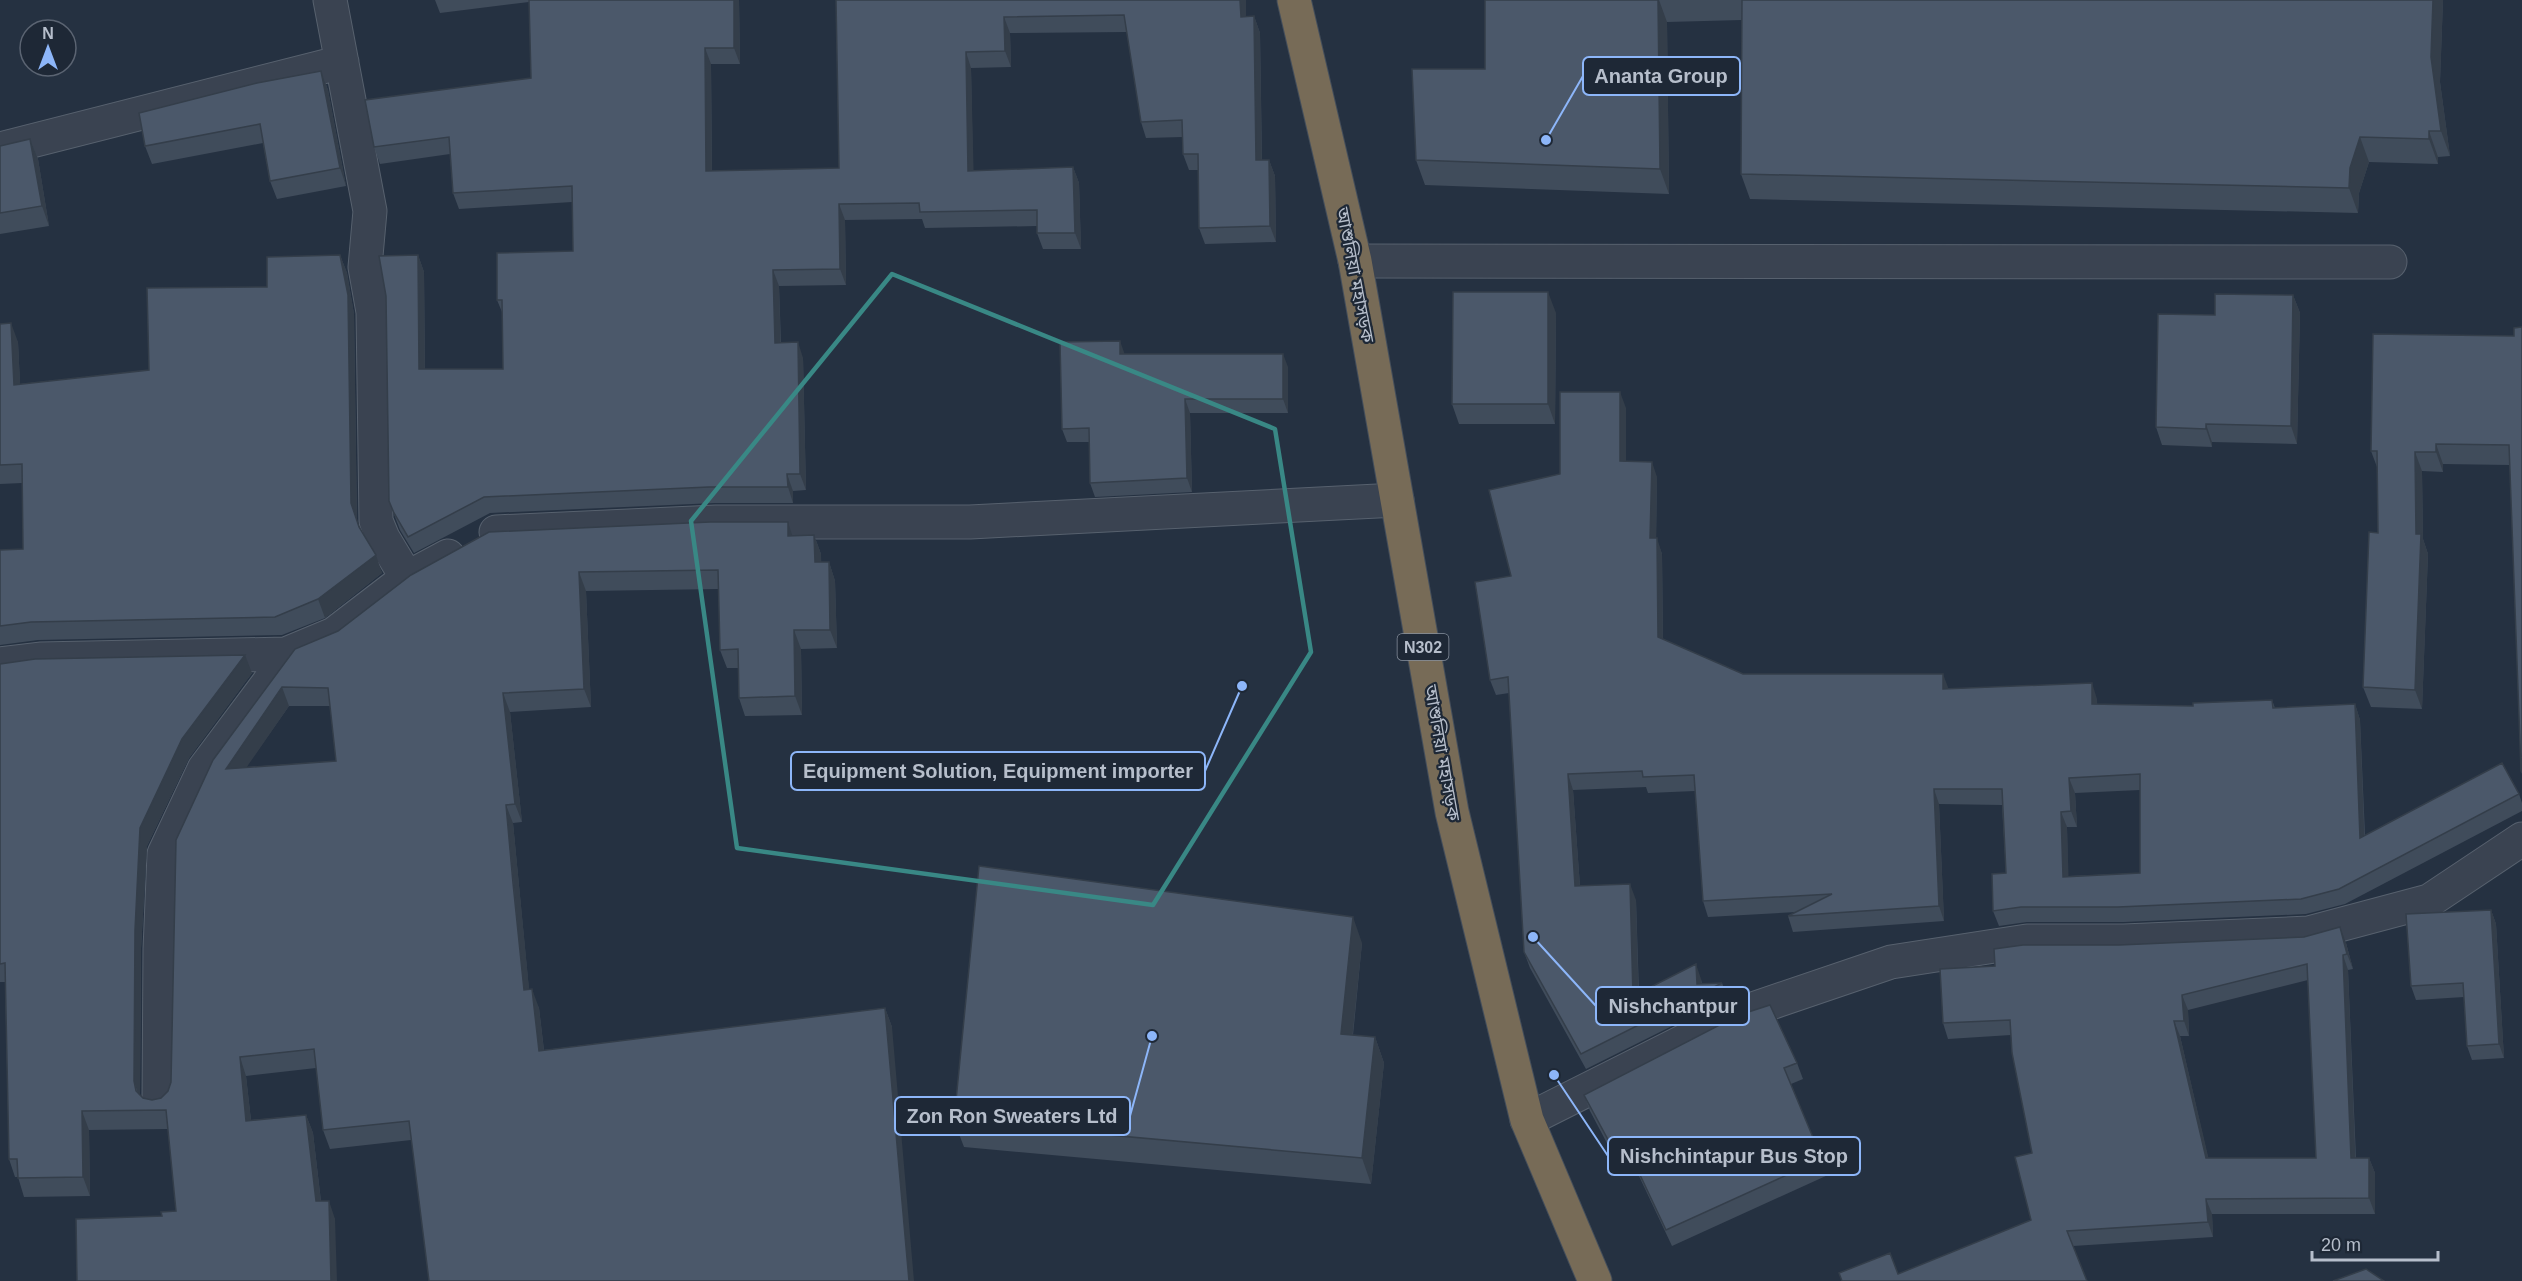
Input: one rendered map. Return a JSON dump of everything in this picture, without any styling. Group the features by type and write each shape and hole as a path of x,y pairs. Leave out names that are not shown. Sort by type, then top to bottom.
{"highway":[{"name":"আশুলিয়া মহাসড়ক","path":"1294,0 1355,261 1452,812 1527,1120 1595,1281"}],"street":[{"path":"330,0 370,211 365,267 373,312 376,521 383,538 407,578"},
{"path":"0,149 342,62"},
{"path":"1355,261 2390,262"},
{"path":"0,664 40,659 286,654 333,633 407,578 491,532 716,522 969,522 1397,500"},
{"path":"159,1100 160,949 164,854 204,769 284,662 286,654"},
{"path":"1527,1120 1738,1014 1891,962 2027,941 2124,941 2309,933 2429,901 2522,839"}],"highlighted area":[{"path":"892,274 1275,429 1311,652 1153,905 737,848 691,521"}],"building":[{"path":"529,0 734,0 734,48 705,48 706,171 839,168 836,0 1240,0 1241,17 1254,16 1256,160 1269,160 1270,226 1199,228 1198,154 1183,154 1182,120 1141,122 1124,15 1004,17 1005,51 966,52 968,171 1073,167 1075,233 1037,233 1037,210 920,212 919,203 839,204 840,269 773,270 775,343 798,342 800,474 787,474 788,487 709,487 484,497 408,537 389,501 386,296 379,256 418,255 419,369 503,369 502,300 497,300 497,253 573,251 572,186 453,193 449,137 374,147 365,100 531,78"},
{"path":"1485,0 1658,0 1660,169 1416,160 1412,69 1485,69"},
{"path":"1742,0 2433,0 2431,57 2441,131 2429,131 2429,139 2360,137 2350,168 2349,188 1741,174"},
{"path":"321,71 340,168 270,181 260,124 145,146 139,113 257,83"},
{"path":"30,139 42,206 0,213 0,146"},
{"path":"340,255 348,295 351,503 359,527 376,555 318,599 275,617 31,622 0,626 0,550 23,549 22,464 0,465 0,324 11,323 14,385 149,370 147,288 267,287 267,257"},
{"path":"1453,292 1548,292 1548,404 1452,404"},
{"path":"2215,294 2293,295 2291,426 2206,424 2206,429 2156,427 2158,314 2215,315"},
{"path":"2522,327 2521,771 2509,445 2436,444 2436,452 2415,452 2416,534 2421,534 2415,690 2363,687 2369,532 2378,533 2377,451 2371,451 2373,334 2514,336 2514,328"},
{"path":"1120,341 1120,354 1283,354 1283,399 1185,399 1187,478 1090,483 1089,428 1062,429 1060,342"},
{"path":"1560,392 1620,392 1620,461 1652,462 1650,538 1657,538 1658,637 1743,674 1943,674 1943,689 2092,683 2092,704 2193,706 2193,703 2272,700 2273,708 2355,704 2360,838 2502,763 2519,794 2339,889 2301,899 2118,907 2021,907 1993,911 1992,874 2006,873 2002,789 1934,789 1939,906 1788,916 1832,894 1703,901 1694,775 1643,777 1642,771 1568,774 1575,886 1630,884 1633,996 1696,964 1697,984 1722,983 1581,1054 1524,952 1508,677 1490,680 1475,582 1511,576 1489,490 1560,474","holes":["2140,774 2140,873 2063,877 2061,812 2071,811 2069,778"]},
{"path":"710,522 788,522 788,536 814,535 815,562 829,562 830,630 794,630 795,696 739,698 738,649 720,650 718,570 579,572 584,689 503,693 515,804 506,805 524,990 532,989 539,1051 885,1008 909,1281 429,1281 409,1121 323,1130 314,1049 240,1057 246,1121 306,1115 316,1201 329,1201 331,1281 77,1281 76,1219 162,1216 161,1212 176,1211 166,1110 82,1111 83,1177 18,1178 17,1159 9,1159 5,963 0,964 0,664 35,659 245,655 182,739 140,828 135,930 134,1081 136,1091 143,1098 152,1100 161,1098 168,1091 171,1082 176,840 213,760 295,649 338,631 411,575 489,532","holes":["282,687 328,688 336,761 226,769"]},
{"path":"979,866 1353,917 1341,1034 1375,1037 1362,1158 954,1121"},
{"path":"2491,910 2499,1044 2467,1046 2463,983 2411,986 2406,914"},
{"path":"2340,927 2347,954 2343,955 2351,1158 2369,1158 2369,1198 2206,1199 2208,1222 2067,1231 2087,1281 1842,1281 1839,1273 1890,1253 1898,1274 2031,1220 2015,1157 2032,1153 2012,1053 2010,1020 1943,1023 1940,969 1995,966 1994,949 2023,945 2119,945 2304,937","holes":["2307,964 2316,1158 2206,1158 2174,1021 2184,1021 2182,995"]},
{"path":"1770,1005 1797,1063 1784,1068 1822,1159 1666,1230 1624,1141 1612,1147 1584,1095 1739,1015"},
{"path":"2366,1269 2384,1281 2333,1281"}],"place":[{"name":"Ananta Group","path":"1546,140"},
{"name":"Equipment Solution, Equipment importer","path":"1242,686"},
{"name":"Nishchantpur","path":"1533,937"},
{"name":"Zon Ron Sweaters Ltd","path":"1152,1036"},
{"name":"Nishchintapur Bus Stop","path":"1554,1075"}]}
